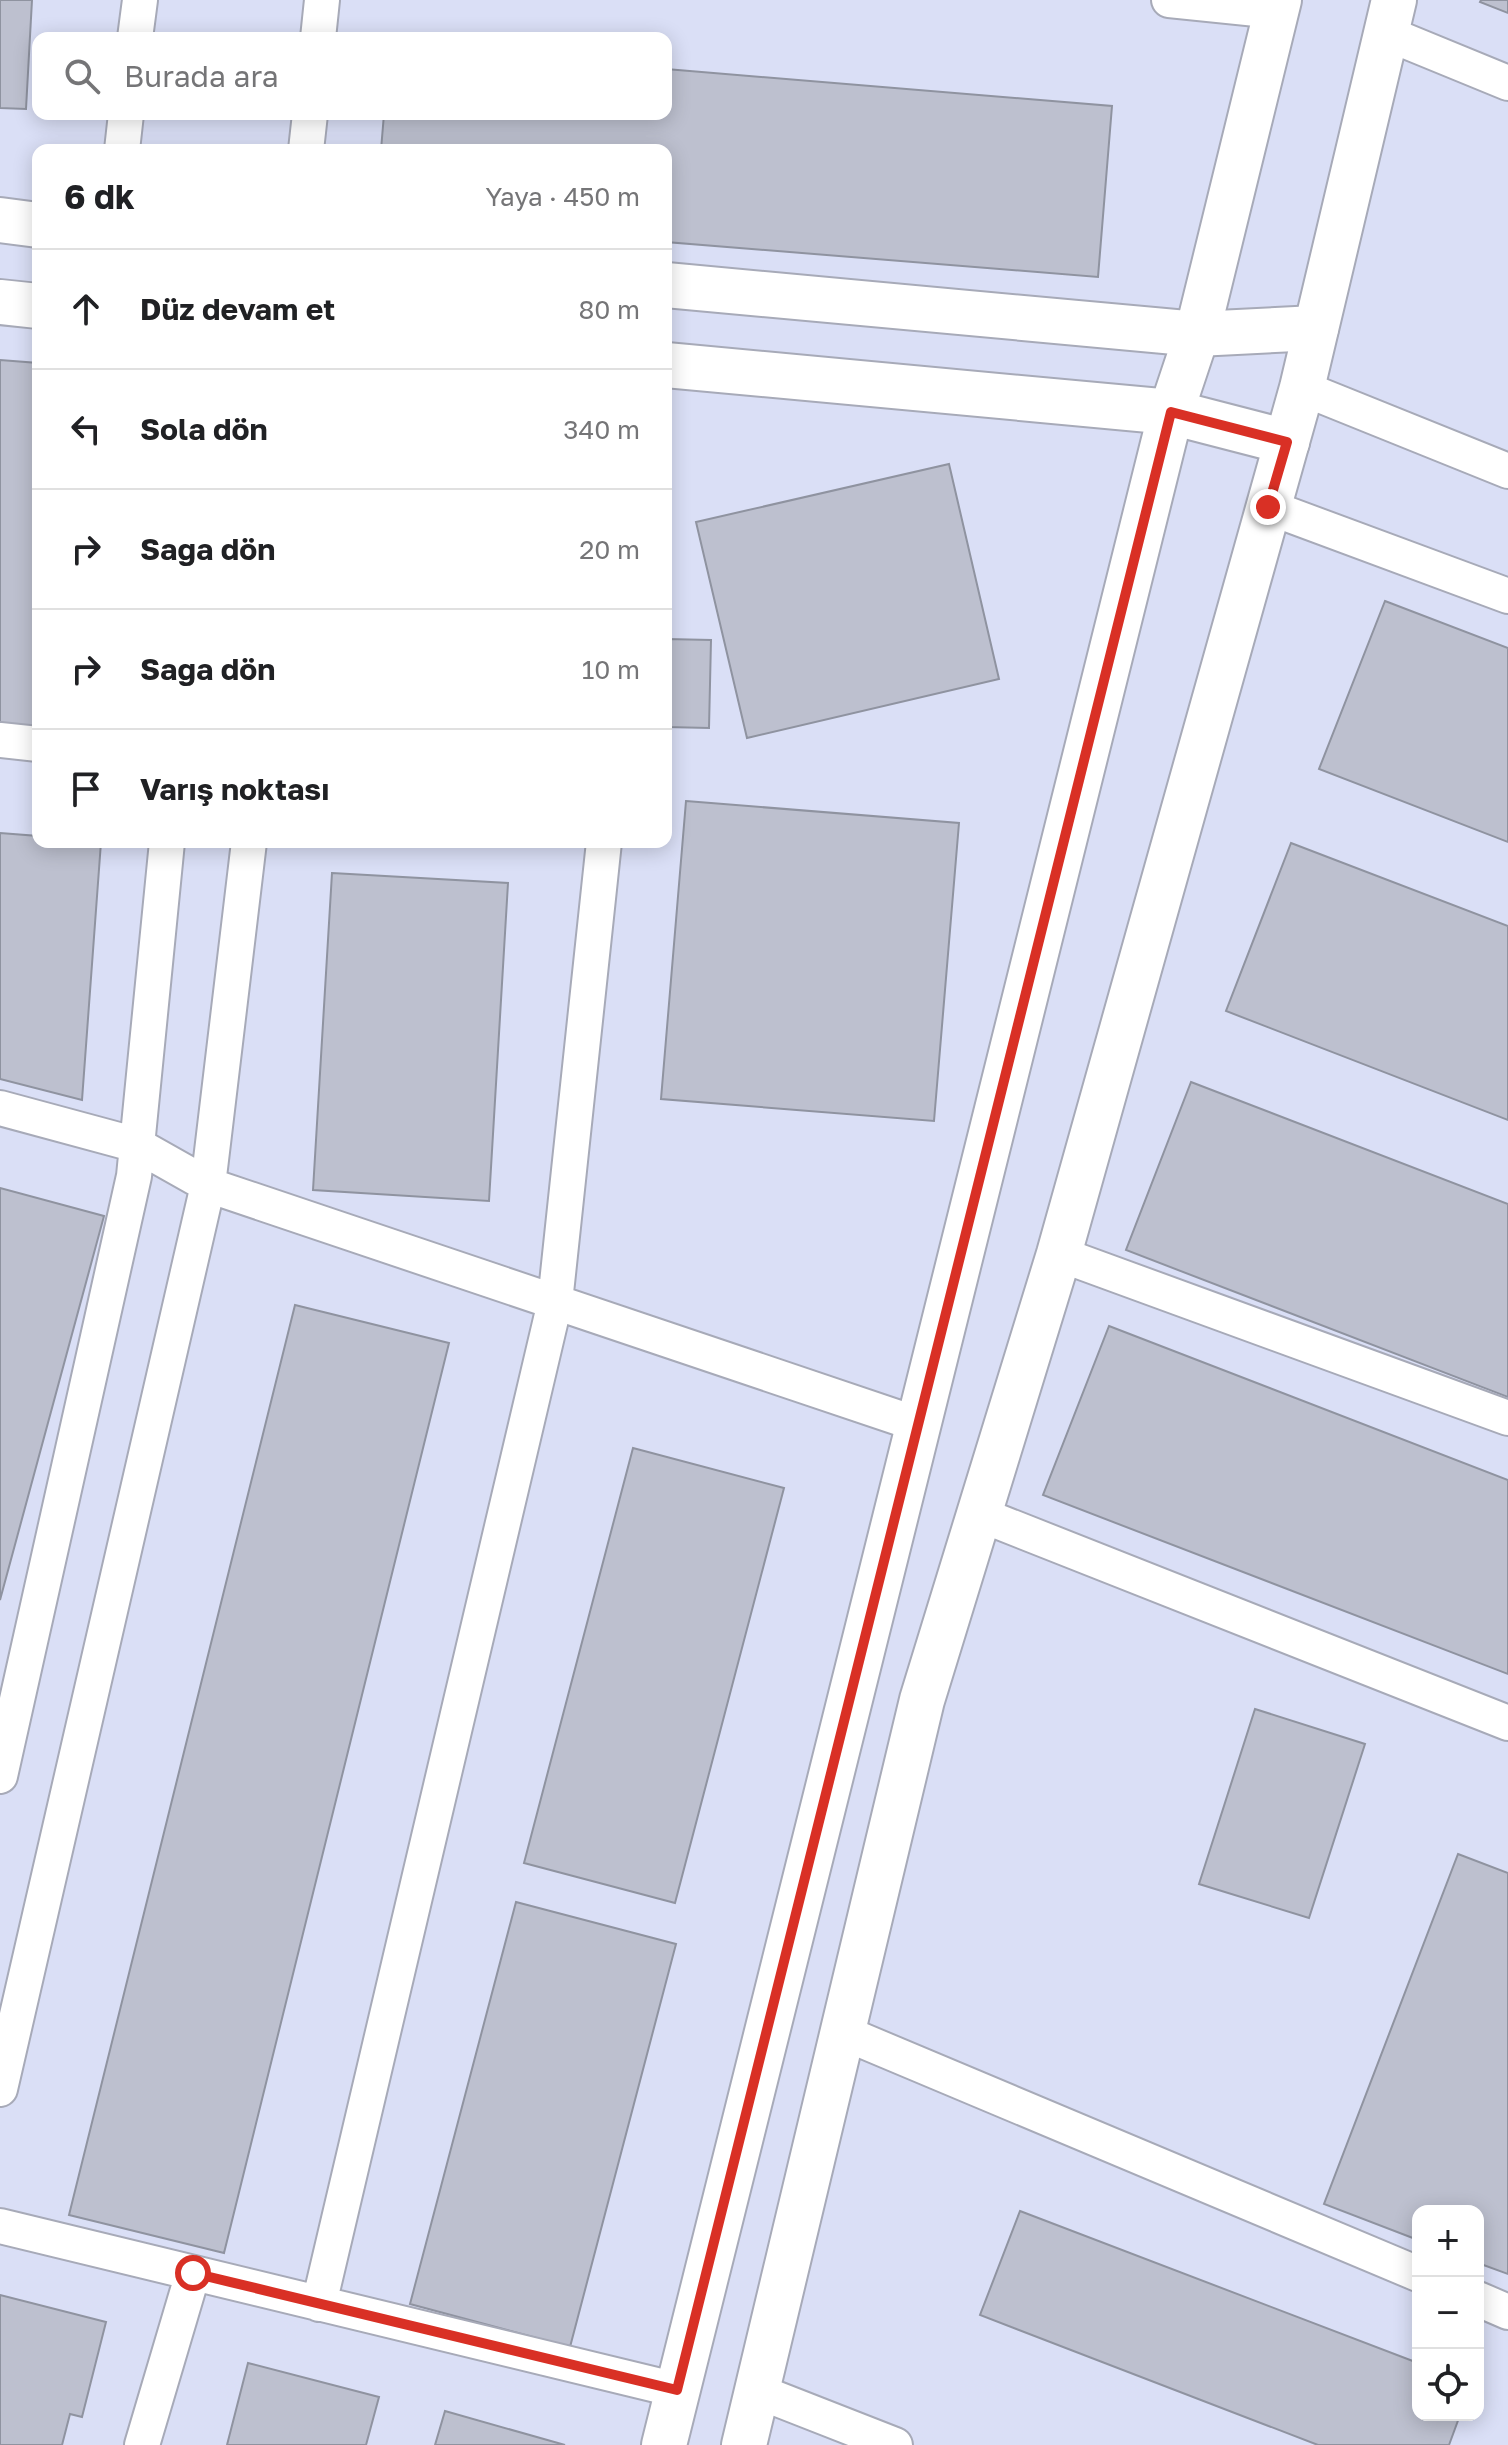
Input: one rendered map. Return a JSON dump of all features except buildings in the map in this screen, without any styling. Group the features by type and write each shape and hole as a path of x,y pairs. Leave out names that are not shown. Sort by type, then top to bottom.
{"main road":[{"path":"664,2445 1171,412 1197,334 1278,5"},
{"path":"744,2445 922,1700 1059,1254 1287,442 1390,17"},
{"path":"0,220 32,224"},
{"path":"672,286 1197,334 1316,328"},
{"path":"0,302 32,305"},
{"path":"672,366 1171,412 1287,442"}],"street":[{"path":"136,32 140,0"},
{"path":"319,32 322,0"},
{"path":"1169,0 1278,5"},
{"path":"1390,17 1508,83"},
{"path":"123,144 125,120"},
{"path":"307,144 309,120"},
{"path":"1302,388 1508,471"},
{"path":"1268,507 1508,596"},
{"path":"0,740 32,743"},
{"path":"0,1776 134,1176 166,848"},
{"path":"0,2089 208,1185 248,848"},
{"path":"319,2304 555,1302 596,848"},
{"path":"0,1108 137,1145 208,1185 917,1424"},
{"path":"1059,1254 1508,1418"},
{"path":"979,1514 1508,1723"},
{"path":"842,2032 1412,2271"},
{"path":"0,2226 677,2390"},
{"path":"142,2445 193,2273"},
{"path":"1484,2302 1508,2312"},
{"path":"757,2391 895,2445"}],"shaded area":[{"path":"0,0 1508,0 1508,2445 0,2445"}],"route":[{"path":"193,2273 677,2390 1171,412 1287,442 1268,507"}]}
